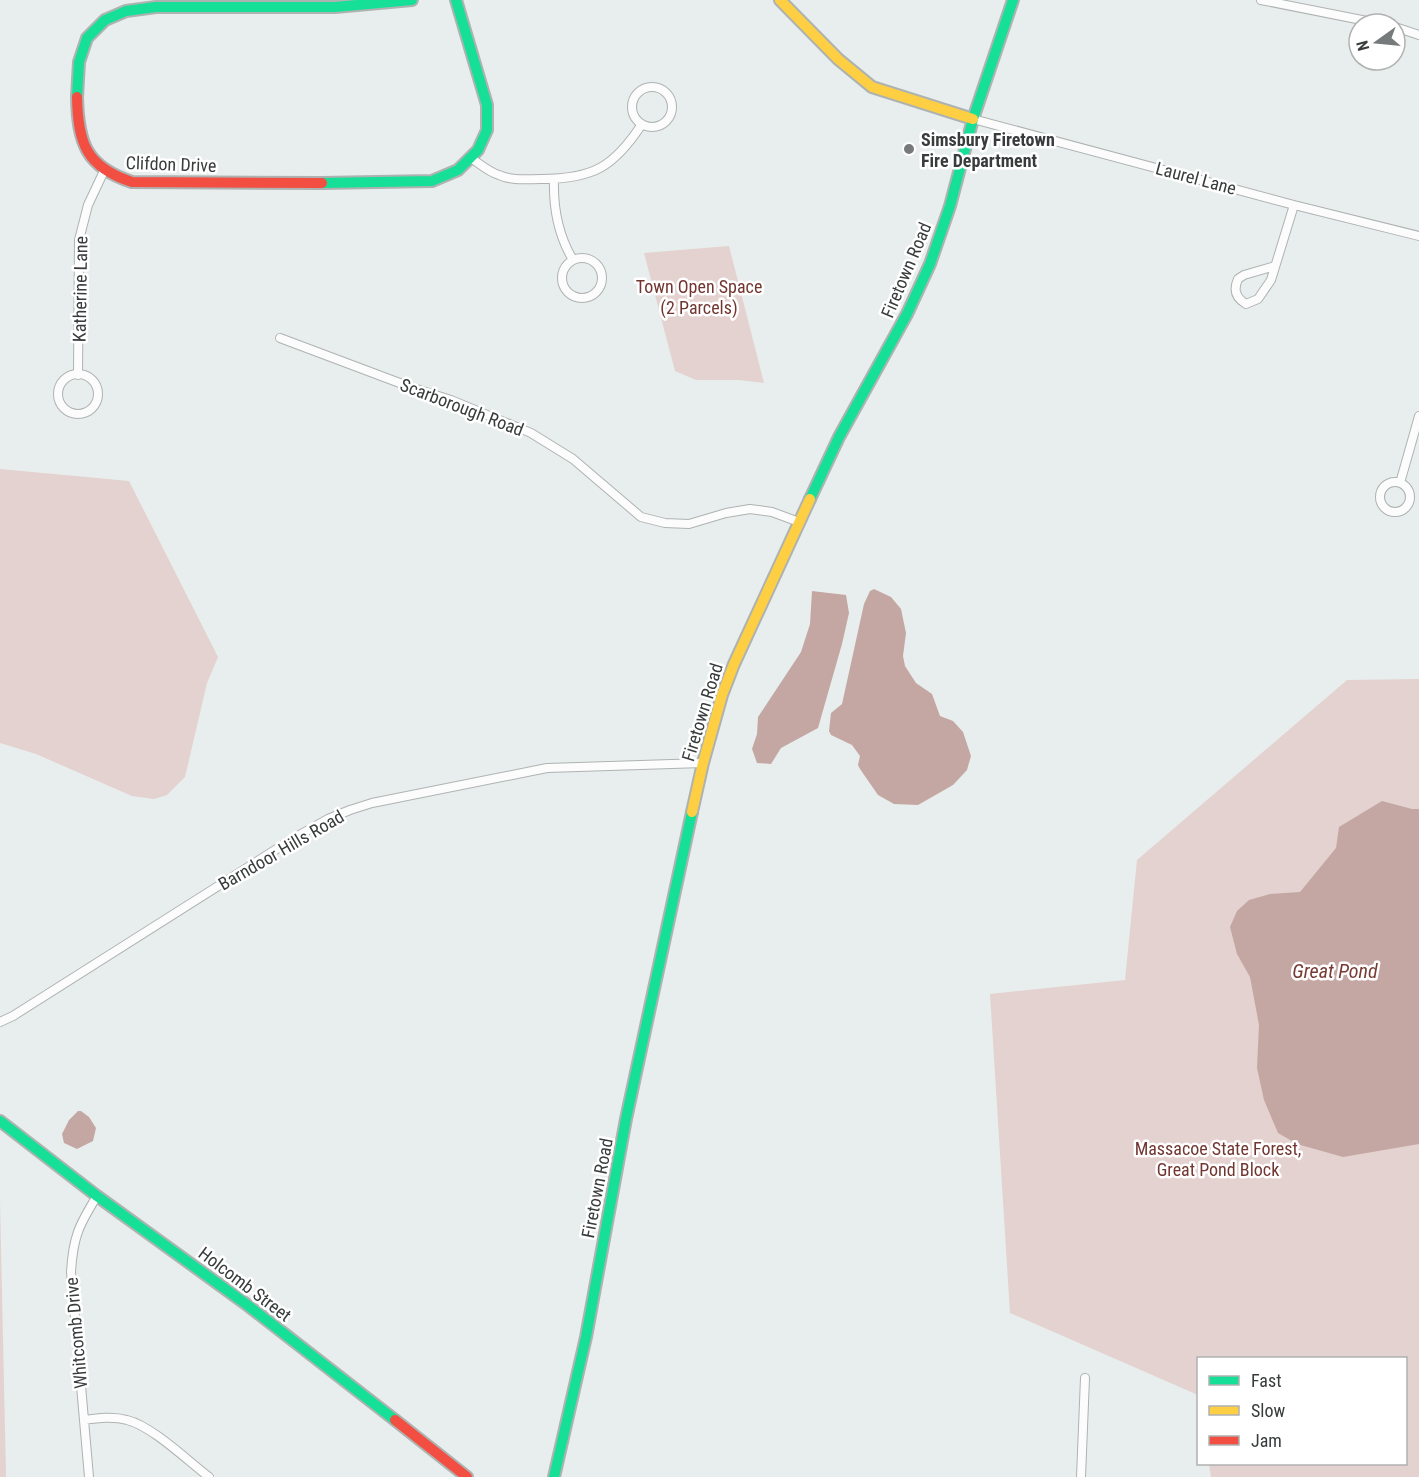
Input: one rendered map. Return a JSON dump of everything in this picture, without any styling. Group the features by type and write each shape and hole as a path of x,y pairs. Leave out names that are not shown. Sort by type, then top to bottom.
{"street":[{"name":"Clifdon Drive","path":"412,0 335,7 136,8 112,16 99,24 82,47 77,74 80,134 92,158 104,171 116,178 132,182 431,182 447,177 461,169 471,158 480,147 486,133 487,105 456,0"},
{"path":"780,0 838,59 872,87 973,118"},
{"name":"Firetown Road","path":"554,1477 586,1337 626,1119 703,763 722,695 734,664 839,437 906,314 930,264 950,206 973,118 1013,0"},
{"path":"1261,0 1347,17"},
{"path":"649,88 662,90 667,94 672,105 669,117 660,126 642,124 634,114 634,100 643,90 649,88"},
{"name":"Laurel Lane","path":"973,118 1294,205 1419,236"},
{"path":"471,158 497,175 512,179 554,179 583,175 615,159 625,149 642,124"},
{"name":"Katherine Lane","path":"78,375 79,240 88,205 104,171"},
{"path":"554,179 555,214 559,232 573,261"},
{"path":"1275,266 1238,279 1235,289 1241,301 1246,304 1258,299 1271,280 1294,205"},
{"path":"586,258 597,265 601,271 601,285 593,295 580,298 569,293 565,288 562,276 568,264 573,261 586,258"},
{"name":"Scarborough Road","path":"280,338 451,400 531,433 573,459 641,517 665,523 689,524 750,508 772,512 799,522"},
{"path":"78,375 85,376 95,384 98,397 92,409 79,414 62,407 58,395 66,378 78,375"},
{"path":"1400,483 1419,416"},
{"name":"Barndoor Hills Road","path":"0,1022 13,1016 294,838 350,810 372,803 547,768 703,763"},
{"name":"Holcomb Street","path":"0,1120 97,1196 246,1304 467,1477"},
{"name":"Whitcomb Drive","path":"89,1477 70,1272 78,1227 97,1196"},
{"path":"1081,1477 1085,1378"},
{"path":"84,1420 114,1417 129,1420 153,1433 209,1477"}],"green space":[{"name":"Town Open Space (2 Parcels)","path":"729,246 764,383 739,380 696,380 675,371 644,253"},
{"path":"0,469 129,481 218,657 207,683 185,777 167,795 154,799 132,796 36,754 0,743"},
{"name":"Massacoe State Forest, Great Pond Block","path":"1419,679 1419,1477 1211,1477 1209,1465 1407,1465 1407,1357 1197,1357 1197,1395 1010,1313 990,994 1125,980 1137,860 1347,680"},
{"path":"0,1200 6,1477 0,1477"}],"water":[{"path":"874,589 891,597 901,609 906,633 903,656 905,666 916,683 932,694 940,716 953,721 963,732 971,756 967,770 953,785 918,805 894,804 878,795 860,769 858,765 860,756 852,745 831,735 829,731 831,713 842,704 864,604 870,591"},
{"path":"812,591 846,595 849,613 818,728 781,748 771,764 757,763 752,749 757,734 758,717 801,652 810,624"},
{"name":"Great Pond","path":"1382,801 1419,809 1419,1144 1343,1157 1297,1144 1278,1133 1264,1100 1257,1068 1259,1025 1250,977 1237,954 1230,927 1237,911 1249,900 1270,894 1300,892 1336,848 1339,827"},
{"path":"78,1111 89,1117 96,1128 93,1141 77,1149 64,1143 62,1134 69,1120"}],"traffic: fast":[{"path":"77,97 79,62 87,38 105,20 126,11 156,7 335,7 412,0"},
{"path":"322,183 432,181 458,170 478,150 487,130 487,105 456,0"},
{"path":"810,499 839,437 907,314 930,264 950,206 973,119 1013,0"},
{"path":"554,1477 586,1337 626,1119 692,812"},
{"path":"0,1121 97,1196 246,1304 395,1420"}],"traffic: slow":[{"path":"780,0 838,59 872,87 973,119"},
{"path":"692,812 722,695 810,499"}],"traffic: jam":[{"path":"77,97 80,128 88,151 104,169 132,182 322,183"},
{"path":"395,1420 467,1477"}],"place":[{"name":"Simsbury Firetown Fire Department","path":"909,149"}]}
